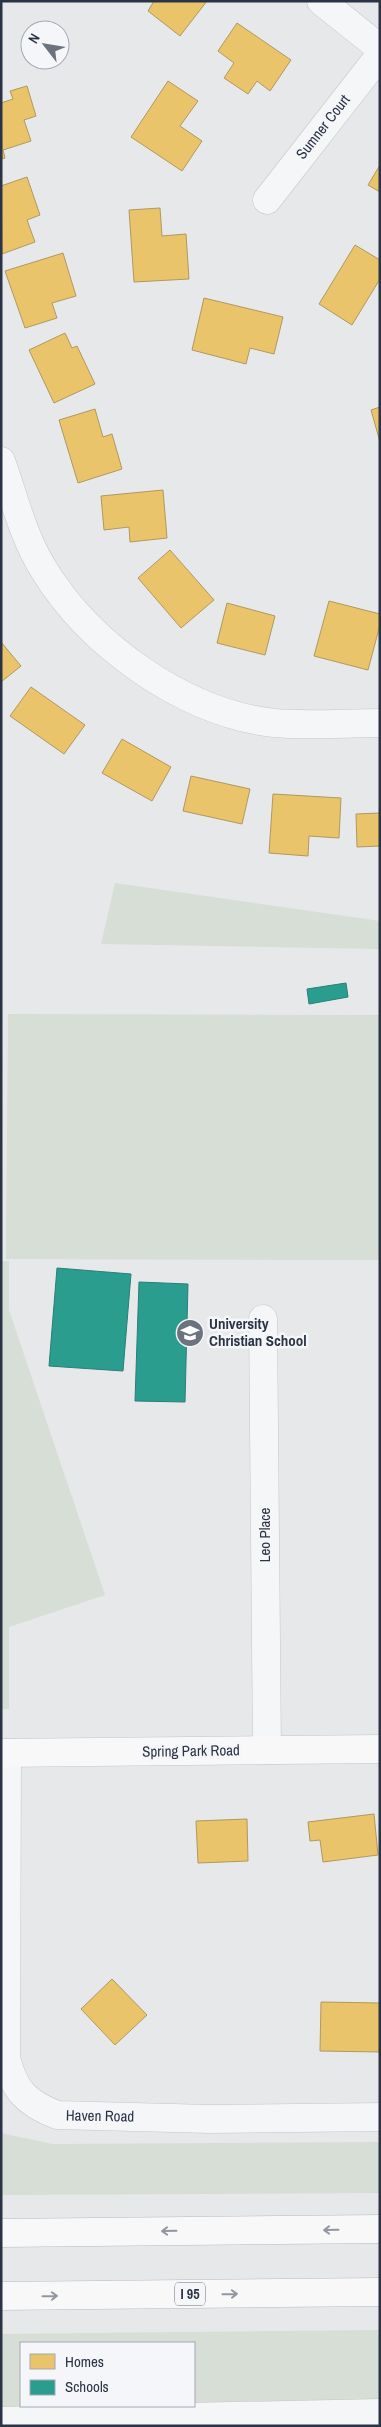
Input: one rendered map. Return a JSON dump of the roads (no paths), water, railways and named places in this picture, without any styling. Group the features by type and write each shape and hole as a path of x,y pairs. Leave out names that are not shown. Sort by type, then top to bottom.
{"main road":[{"name":"Spring Park Road","path":"4,1753 380,1749"},
{"path":"1,2233 380,2229"},
{"name":"I 95","path":"1,2296 380,2292"}],"street":[{"path":"321,1 380,48"},
{"name":"Sumner Court","path":"267,200 380,55"},
{"path":"1,461 26,535 43,569 70,607 98,637 130,662 201,702 238,715 274,723 380,723"},
{"name":"Leo Place","path":"263,1319 267,1750"},
{"name":"Haven Road","path":"4,1753 4,2007 6,2058 12,2080 8,2084 40,2108 57,2115 210,2119 380,2117"},
{"path":"1,2421 380,2413"}],"place":[{"name":"University Christian School","path":"190,1333"}]}
